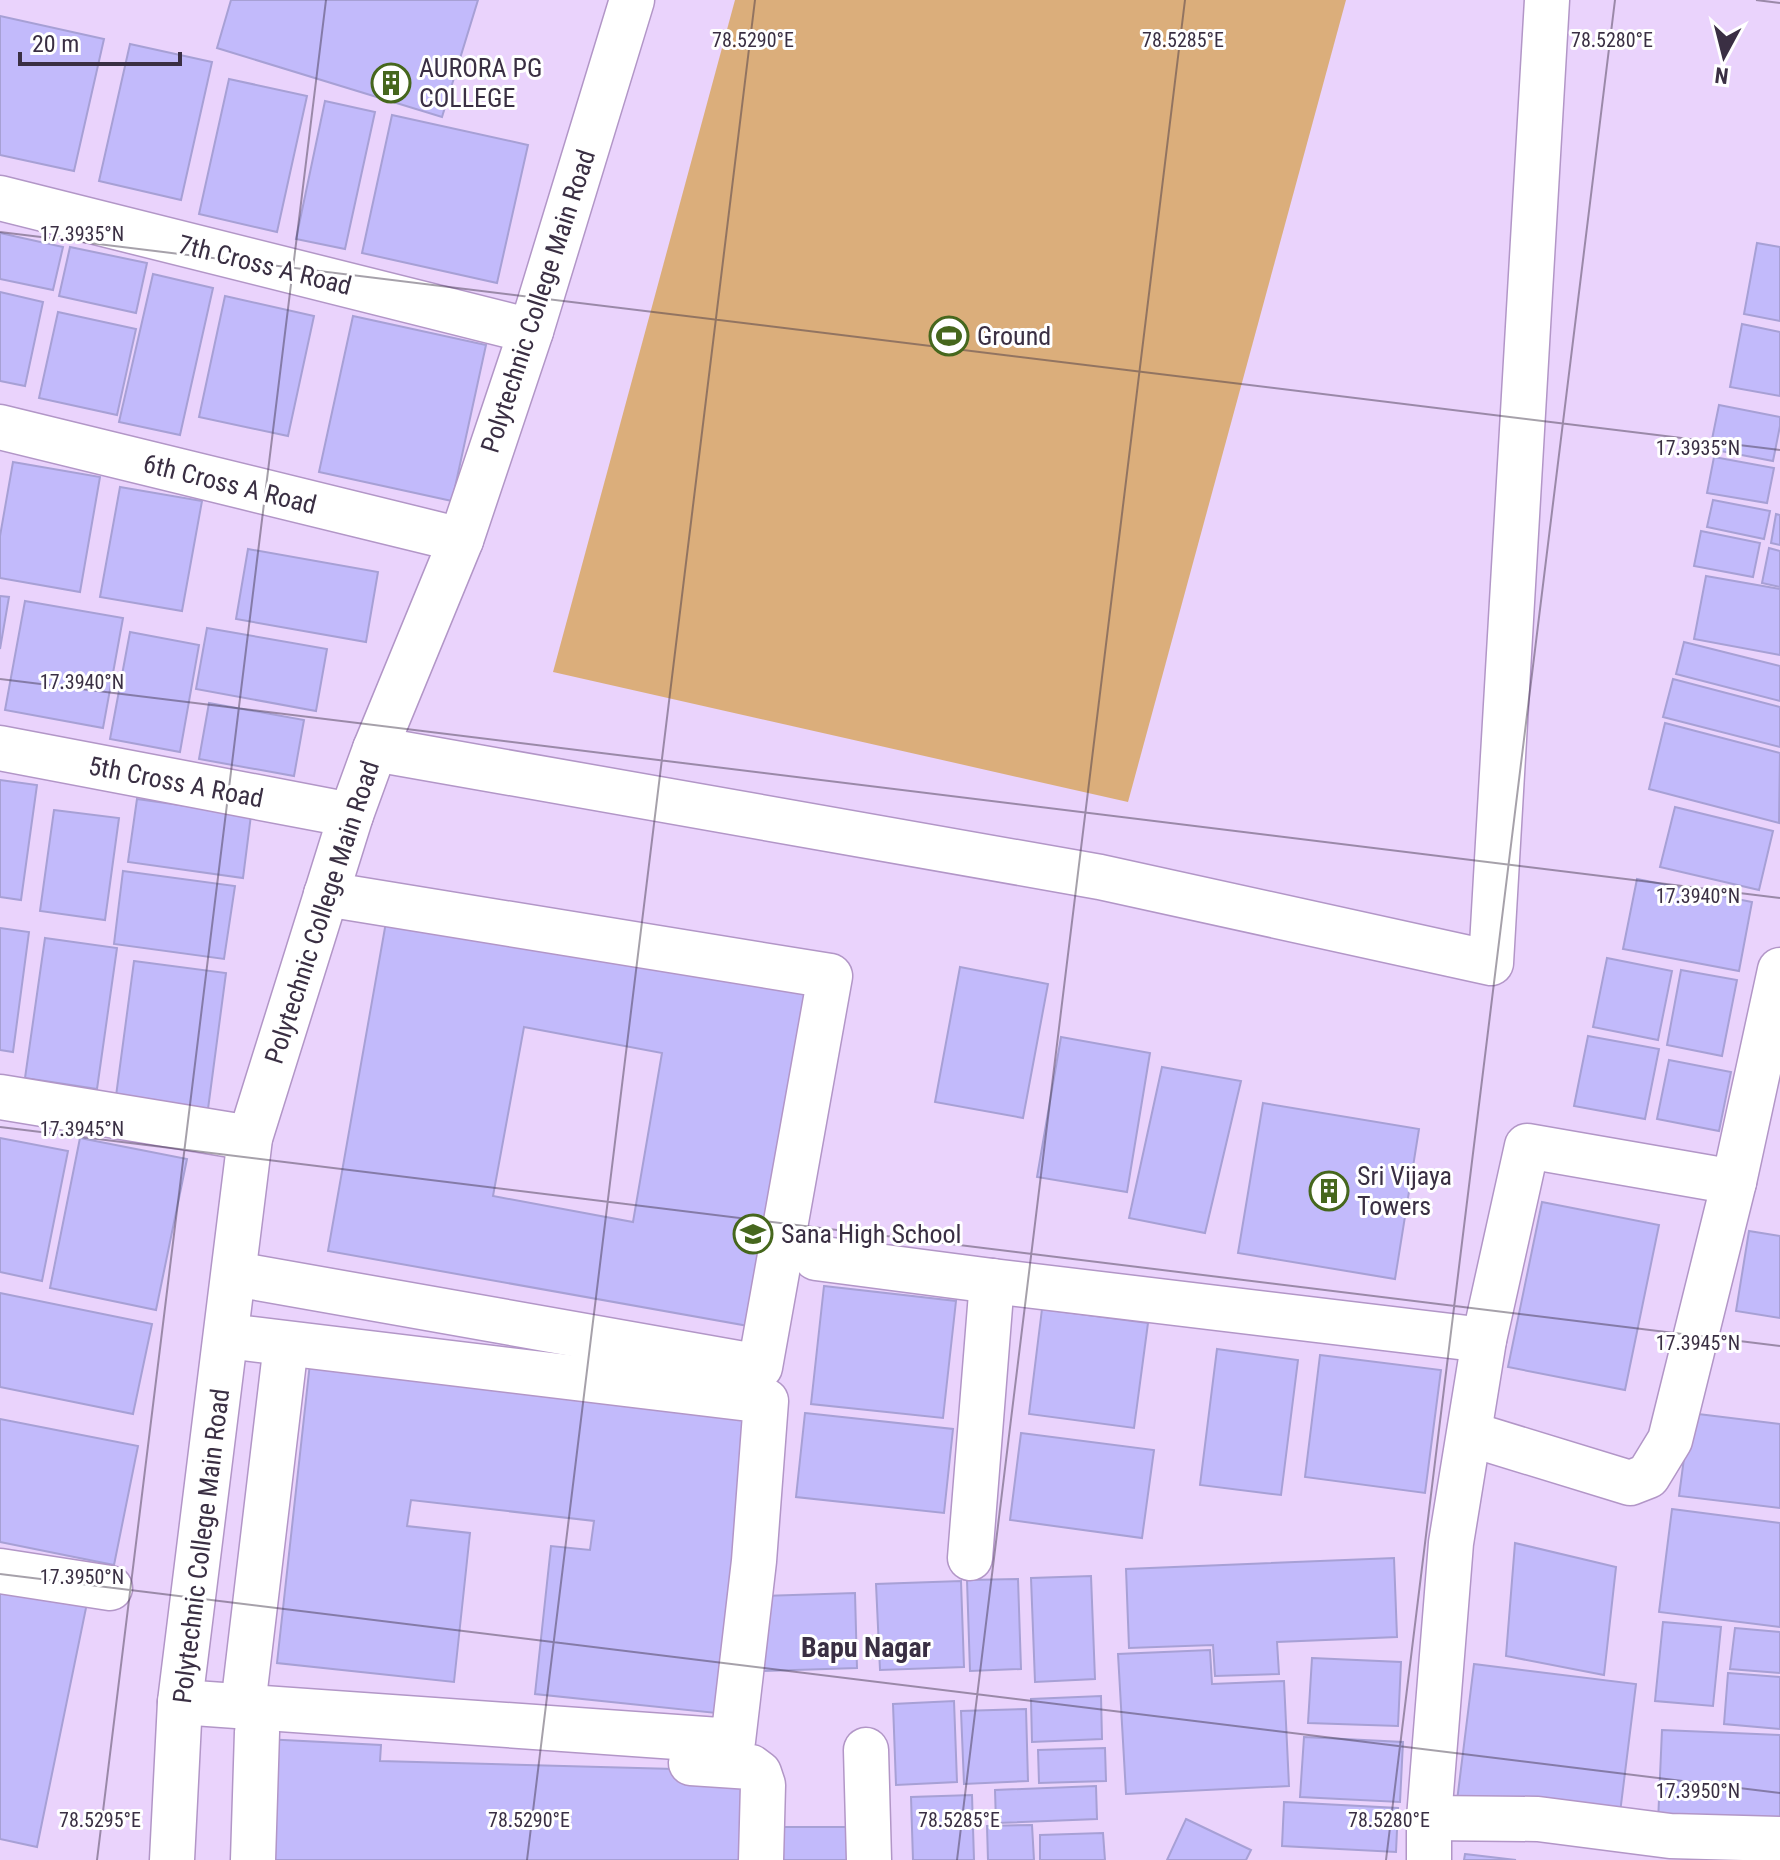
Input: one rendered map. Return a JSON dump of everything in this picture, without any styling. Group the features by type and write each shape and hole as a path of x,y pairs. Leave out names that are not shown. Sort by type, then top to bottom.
{"street":[{"name":"Polytechnic College Main Road","path":"172,1860 180,1715 250,1138 351,815 461,540 531,331 632,0"},
{"path":"375,749 1100,877 1491,963 1547,0"},
{"name":"7th Cross A Road","path":"0,198 531,331"},
{"name":"6th Cross A Road","path":"0,427 461,540"},
{"name":"5th Cross A Road","path":"0,748 351,815"},
{"path":"235,1274 760,1367 830,976 326,894"},
{"path":"1470,1434 1630,1483 1648,1476 1670,1440 1734,1182 1780,970"},
{"path":"0,1097 250,1138"},
{"path":"1734,1182 1527,1146 1484,1340 1451,1543 1429,1839 1538,1819 1670,1836 1780,1839"},
{"path":"816,1258 1484,1340"},
{"path":"970,1558 992,1281"},
{"path":"180,1715 733,1741 754,1561 766,1401 227,1336"},
{"path":"253,1860 250,1719 286,1344"},
{"path":"0,1571 110,1588"},
{"path":"250,1719 751,1767 759,1773 763,1785 761,1860"},
{"path":"866,1750 869,1860"}],"shaded area":[{"name":"Ground","path":"735,0 1346,0 1128,802 553,672"}],"building":[{"name":"AURORA PG COLLEGE","path":"231,0 478,0 442,117 217,48"},
{"path":"0,16 104,39 74,171 0,155"},
{"path":"130,44 212,62 181,200 99,181"},
{"path":"229,79 307,96 277,232 199,214"},
{"path":"325,101 375,112 345,249 296,239"},
{"path":"392,115 528,145 497,283 362,253"},
{"path":"0,233 63,247 53,290 0,279"},
{"path":"1757,243 1780,247 1780,321 1744,314"},
{"path":"70,247 147,263 136,313 59,296"},
{"path":"153,274 213,288 180,435 119,422"},
{"path":"0,292 43,302 25,386 0,381"},
{"path":"225,296 314,316 288,436 199,417"},
{"path":"58,312 136,329 117,415 39,398"},
{"path":"353,316 486,345 452,501 319,472"},
{"path":"1742,324 1780,332 1780,396 1730,387"},
{"path":"1719,405 1780,417 1773,461 1710,449"},
{"path":"1714,457 1774,468 1767,503 1707,493"},
{"path":"13,462 100,477 80,592 0,578 0,536"},
{"path":"120,487 202,501 182,611 100,597"},
{"path":"1713,500 1770,511 1764,539 1707,527"},
{"path":"1776,514 1780,515 1780,545 1771,543"},
{"path":"1701,531 1760,543 1753,577 1694,566"},
{"path":"1769,548 1780,551 1780,587 1762,583"},
{"path":"248,549 378,572 366,642 236,619"},
{"path":"1706,576 1780,589 1780,655 1694,639"},
{"path":"0,596 9,597 0,649"},
{"path":"25,601 123,618 103,728 5,710"},
{"path":"207,628 327,649 316,711 196,689"},
{"path":"130,632 199,645 180,752 110,739"},
{"path":"1684,642 1780,666 1780,701 1676,674"},
{"path":"1673,679 1780,707 1780,747 1663,717"},
{"path":"209,703 304,720 294,776 199,759"},
{"path":"1665,723 1780,753 1779,823 1649,789"},
{"path":"0,780 37,785 21,900 0,897"},
{"path":"137,799 251,815 243,878 128,862"},
{"path":"1675,807 1773,831 1759,890 1660,867"},
{"path":"54,810 119,818 105,920 40,911"},
{"path":"123,871 235,886 224,959 114,944"},
{"path":"1637,879 1752,902 1739,971 1623,949"},
{"path":"389,905 815,981 754,1327 328,1251","holes":["524,1027 662,1053 633,1222 493,1196"]},
{"path":"0,928 29,932 13,1052 0,1050"},
{"path":"45,938 117,948 97,1089 25,1078"},
{"path":"1607,958 1672,971 1658,1040 1593,1027"},
{"path":"134,961 226,973 208,1109 116,1096"},
{"path":"960,967 1048,984 1023,1118 935,1102"},
{"path":"1681,970 1737,980 1722,1056 1667,1045"},
{"path":"1588,1036 1659,1049 1645,1119 1574,1106"},
{"path":"1061,1037 1150,1053 1127,1192 1037,1177"},
{"path":"1669,1060 1731,1072 1719,1131 1657,1119"},
{"path":"1162,1067 1241,1081 1205,1233 1129,1218"},
{"name":"Sri Vijaya Towers","path":"1263,1103 1419,1129 1395,1279 1238,1253"},
{"path":"0,1138 68,1151 42,1281 0,1272"},
{"path":"80,1138 187,1159 156,1310 50,1288"},
{"path":"1542,1202 1659,1225 1625,1390 1508,1367"},
{"path":"1749,1231 1780,1236 1780,1318 1736,1311"},
{"path":"824,1286 956,1301 943,1418 811,1404"},
{"path":"0,1293 152,1324 133,1414 0,1387"},
{"path":"1042,1309 1148,1323 1134,1428 1029,1414"},
{"path":"1217,1349 1298,1360 1281,1495 1200,1485"},
{"path":"1320,1355 1441,1370 1425,1493 1305,1477"},
{"path":"310,1363 749,1410 716,1713 535,1694 551,1546 590,1550 594,1521 411,1500 407,1526 470,1533 454,1682 277,1663"},
{"path":"805,1413 953,1429 944,1513 796,1497"},
{"path":"1690,1413 1780,1424 1780,1508 1679,1496"},
{"path":"0,1419 138,1446 114,1565 0,1542"},
{"path":"1021,1433 1154,1450 1142,1538 1010,1520"},
{"path":"1672,1509 1780,1523 1780,1627 1659,1612"},
{"path":"1515,1543 1616,1567 1604,1675 1506,1656"},
{"path":"1394,1558 1397,1637 1277,1642 1279,1674 1215,1676 1213,1645 1129,1648 1126,1569"},
{"path":"1091,1576 1095,1679 1035,1682 1031,1578"},
{"path":"1018,1579 1021,1669 970,1671 967,1580"},
{"path":"961,1581 964,1667 880,1670 876,1584"},
{"path":"0,1585 87,1603 37,1847 0,1839"},
{"path":"855,1593 857,1668 764,1671 761,1596"},
{"path":"1663,1622 1721,1627 1713,1706 1655,1701"},
{"path":"1735,1628 1780,1632 1780,1673 1730,1669"},
{"path":"1210,1650 1212,1684 1284,1681 1289,1786 1126,1794 1118,1654"},
{"path":"1312,1658 1401,1662 1398,1726 1308,1723"},
{"path":"1474,1664 1636,1684 1618,1829 1456,1809"},
{"path":"1728,1673 1780,1677 1780,1729 1724,1724"},
{"path":"1101,1696 1102,1739 1032,1742 1031,1699"},
{"path":"954,1701 957,1782 896,1785 893,1704"},
{"path":"1026,1709 1028,1781 964,1784 961,1711"},
{"path":"1662,1730 1780,1735 1780,1827 1658,1822"},
{"path":"1304,1737 1403,1742 1400,1802 1300,1797"},
{"path":"264,1739 381,1745 380,1761 748,1771 745,1860 260,1860"},
{"path":"1105,1748 1106,1781 1039,1783 1038,1750"},
{"path":"1096,1786 1097,1819 996,1823 995,1790"},
{"path":"972,1795 974,1860 913,1860 911,1797"},
{"path":"1284,1802 1398,1808 1396,1852 1282,1846"},
{"path":"1186,1819 1251,1850 1246,1860 1167,1860"},
{"path":"1032,1825 1034,1860 988,1860 987,1826"},
{"path":"777,1827 858,1827 858,1860 778,1860"},
{"path":"1103,1833 1105,1860 1040,1860 1040,1835"},
{"path":"1465,1854 1516,1860 1464,1860"}],"place":[{"name":"AURORA PG COLLEGE","path":"391,83"},
{"name":"Ground","path":"949,336"},
{"name":"Sri Vijaya Towers","path":"1329,1191"},
{"name":"Sana High School","path":"753,1234"}],"district":[{"name":"Bapu Nagar","path":"866,1647"}]}
